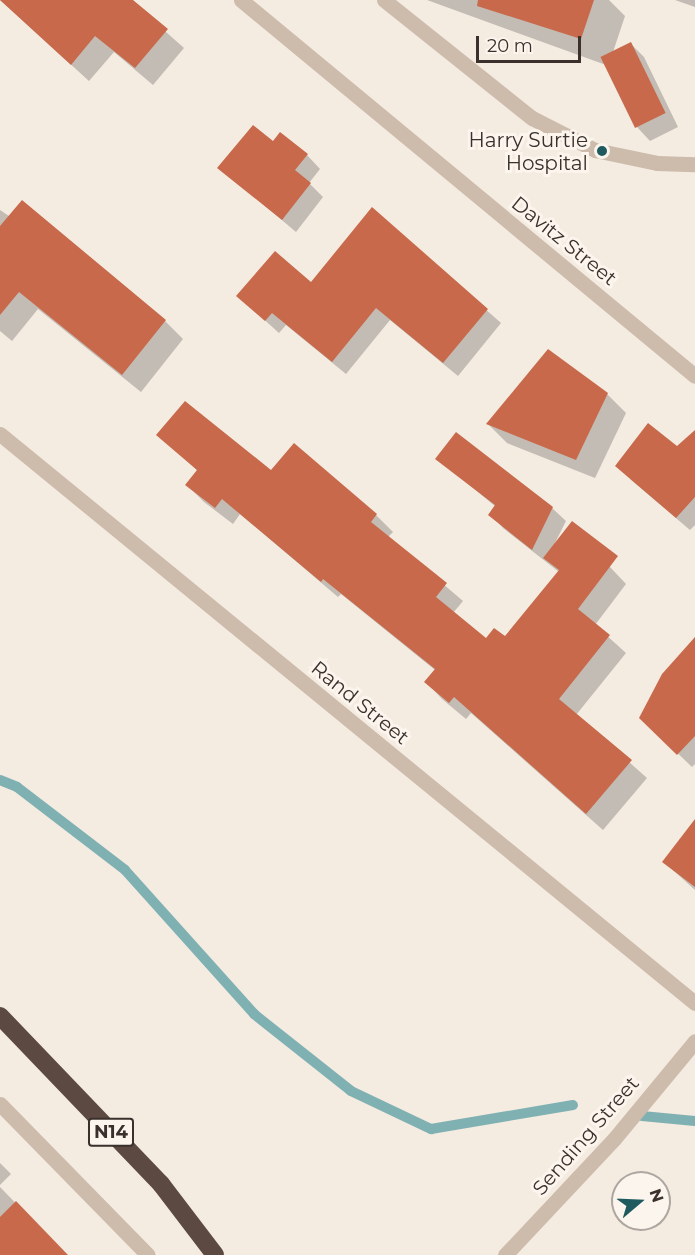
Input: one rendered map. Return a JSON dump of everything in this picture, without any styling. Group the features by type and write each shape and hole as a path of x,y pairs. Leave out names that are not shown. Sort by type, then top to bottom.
{"highway":[{"name":"N14","path":"0,1016 161,1184 215,1255"}],"street":[{"name":"Davitz Street","path":"242,0 695,376"},
{"path":"384,0 532,118 595,150 657,163 695,164"},
{"name":"Rand Street","path":"0,434 695,1004"},
{"name":"Sending Street","path":"505,1255 614,1138 695,1041"},
{"path":"0,1104 148,1255"}],"building":[{"path":"0,0 133,0 168,29 135,68 95,36 71,65"},
{"path":"478,0 594,0 581,39 477,6"},
{"path":"631,42 666,113 635,128 600,57"},
{"path":"253,125 273,141 280,132 308,154 295,170 311,183 282,220 217,168"},
{"path":"22,200 166,320 122,375 19,292 0,315 0,226"},
{"path":"372,207 488,309 443,363 376,308 332,362 272,313 265,321 236,296 275,251 311,282"},
{"path":"548,349 608,393 576,460 486,424"},
{"path":"185,401 271,470 294,443 377,514 371,522 447,583 436,597 486,638 494,628 505,636 559,570 543,558 572,521 618,556 578,609 610,635 559,699 632,760 586,814 454,697 449,703 424,682 435,669 323,579 321,582 222,499 215,508 185,485 197,470 156,435"},
{"path":"648,423 677,446 695,430 695,497 676,518 615,466"},
{"path":"456,432 553,507 532,550 488,515 495,505 435,459"},
{"path":"695,637 695,736 677,755 639,718 662,674"},
{"path":"695,819 695,887 662,862"},
{"path":"16,1201 68,1255 0,1255 0,1217"}],"waterway":[{"path":"0,780 17,787 125,870 254,1014 351,1091 431,1129 573,1105"},
{"path":"642,1116 695,1121"}],"place":[{"name":"Harry Surtie Hospital","path":"602,151"}]}
